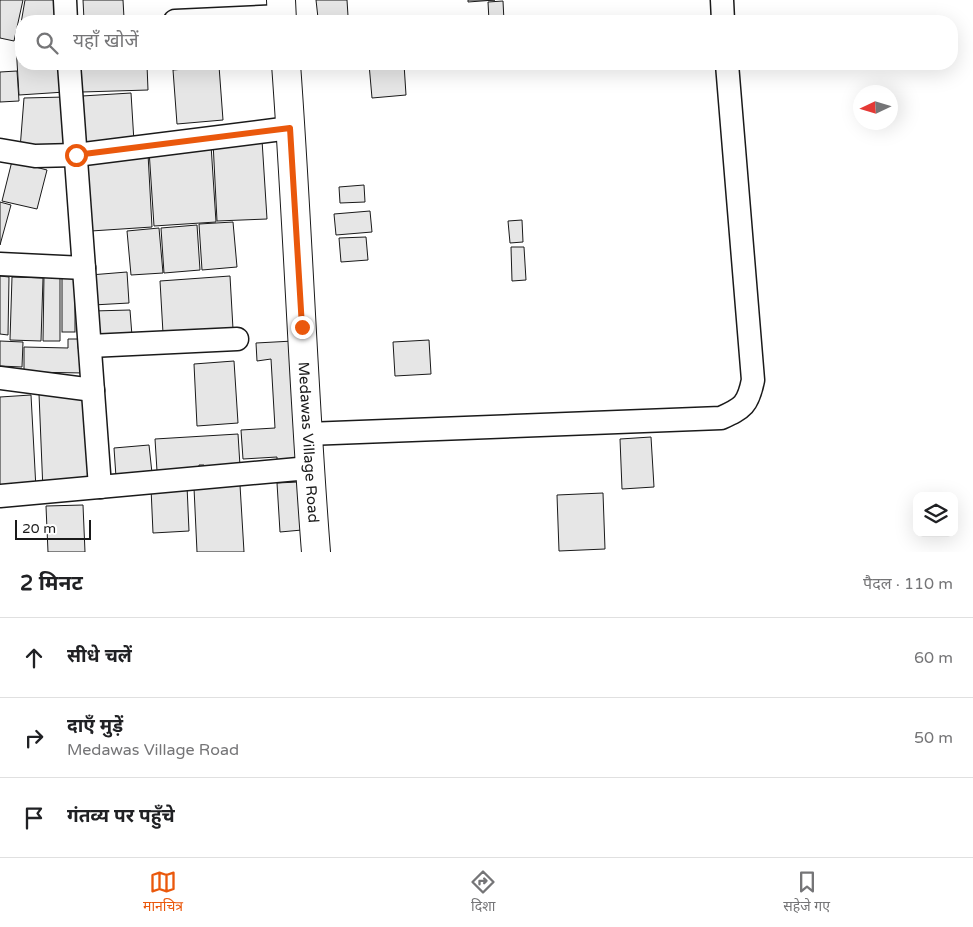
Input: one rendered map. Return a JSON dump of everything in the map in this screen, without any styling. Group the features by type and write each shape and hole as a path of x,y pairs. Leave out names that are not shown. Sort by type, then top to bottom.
{"street":[{"path":"65,0 66,15"},
{"path":"722,0 723,15"},
{"path":"246,15 282,12"},
{"path":"69,70 100,487"},
{"name":"Medawas Village Road","path":"286,70 309,468 316,552"},
{"path":"307,434 721,418 740,409 750,396 753,380 727,70"},
{"path":"0,150 35,156 76,155 290,128"},
{"path":"0,264 84,268"},
{"path":"90,346 237,339"},
{"path":"0,378 93,390"},
{"path":"0,496 309,468"}],"building":[{"path":"0,0 23,0 20,15 15,15 14,41 0,38"},
{"path":"25,0 61,0 62,15 22,15"},
{"path":"83,0 123,0 124,15 84,15"},
{"path":"316,0 347,0 348,15 318,15"},
{"path":"468,0 495,0 468,2"},
{"path":"503,1 504,15 489,15 488,2"},
{"path":"18,70 64,70 65,92 19,95"},
{"path":"81,70 147,70 148,90 82,92"},
{"path":"173,70 219,70 223,120 177,124"},
{"path":"370,70 404,70 406,95 372,98"},
{"path":"17,71 19,101 0,102 0,72"},
{"path":"131,93 134,142 84,145 82,96"},
{"path":"65,97 68,151 20,149 24,98"},
{"path":"262,140 267,219 217,221 213,142"},
{"path":"211,145 216,222 154,226 149,150"},
{"path":"148,154 152,227 91,231 86,158"},
{"path":"12,161 47,170 37,209 2,201"},
{"path":"364,185 365,202 340,203 339,187"},
{"path":"0,202 11,205 0,245"},
{"path":"370,211 372,232 336,235 334,214"},
{"path":"522,220 523,242 510,243 508,221"},
{"path":"233,222 237,267 202,270 199,224"},
{"path":"197,225 200,270 164,273 161,228"},
{"path":"159,228 163,273 131,275 127,231"},
{"path":"366,237 368,260 341,262 339,238"},
{"path":"511,247 524,247 526,280 512,281"},
{"path":"127,272 129,303 93,305 90,275"},
{"path":"44,275 60,275 60,341 43,341"},
{"path":"0,276 9,277 8,335 0,334"},
{"path":"62,276 75,276 75,332 62,332"},
{"path":"230,276 233,329 163,333 160,281"},
{"path":"12,277 43,278 41,341 10,340"},
{"path":"130,310 132,336 94,338 93,311"},
{"path":"68,339 85,339 85,373 24,372 24,347 68,348"},
{"path":"429,340 431,374 395,376 393,342"},
{"path":"0,341 23,342 22,367 0,366"},
{"path":"293,341 303,462 277,464 277,457 243,459 241,430 275,428 271,359 257,361 256,343"},
{"path":"234,361 238,423 197,426 194,364"},
{"path":"39,394 87,399 92,481 43,491"},
{"path":"31,395 36,489 0,495 0,397"},
{"path":"238,434 240,466 205,468 204,465 199,465 199,468 157,471 155,439"},
{"path":"651,437 654,487 622,489 620,439"},
{"path":"149,445 152,473 116,477 114,448"},
{"path":"298,482 302,530 280,532 277,483"},
{"path":"240,485 244,552 197,552 194,488"},
{"path":"187,486 189,531 153,533 151,488"},
{"path":"603,493 605,549 559,551 557,495"},
{"path":"83,505 85,552 48,552 46,506"}],"route":[{"path":"76,155 290,128 302,327"}]}
